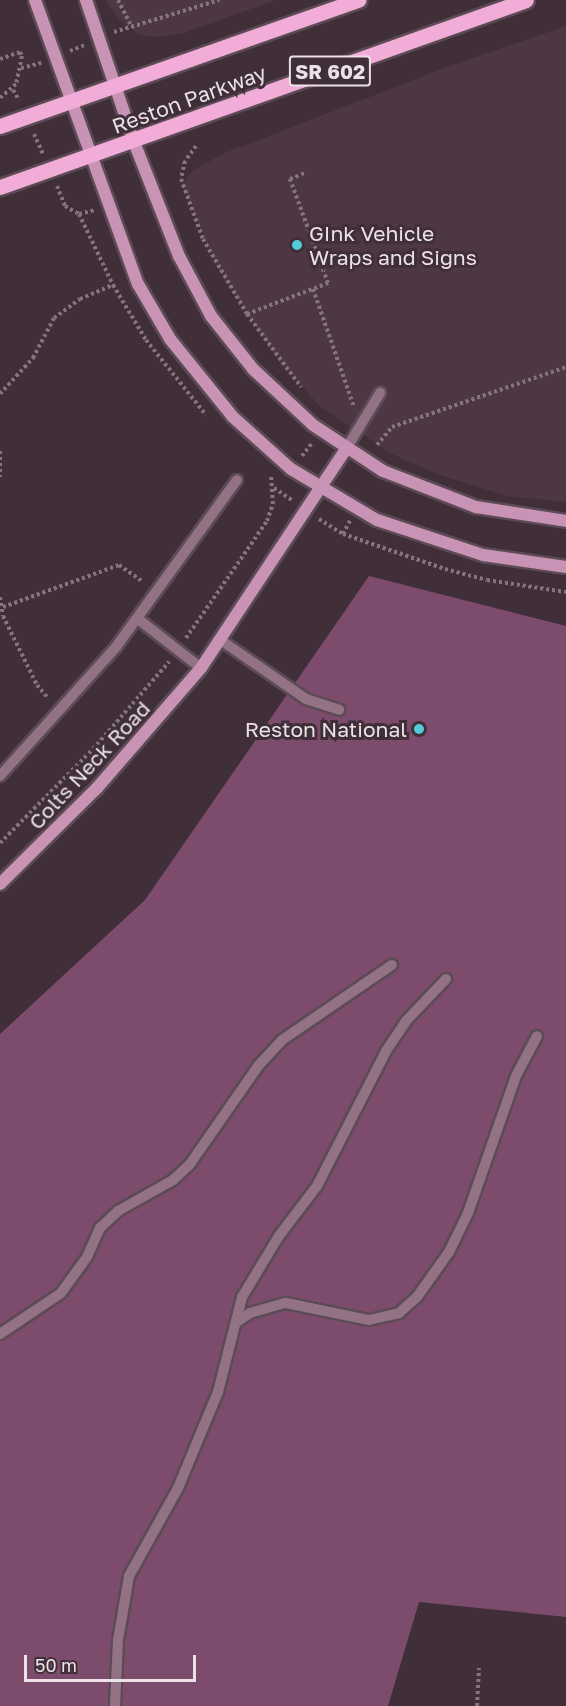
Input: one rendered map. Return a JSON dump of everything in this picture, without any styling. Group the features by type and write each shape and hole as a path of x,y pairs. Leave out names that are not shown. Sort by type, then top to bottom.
{"main road":[{"path":"35,0 107,207 138,284 170,339 232,417 291,469 356,510 452,547 516,562 566,567"},
{"path":"86,0 134,142 186,271 224,335 272,390 321,431 383,471 476,507 566,521"},
{"name":"Reston Parkway","path":"0,126 358,0"},
{"name":"Reston Parkway","path":"0,187 134,142 526,0"},
{"name":"Colts Neck Road","path":"0,884 97,788 201,668 222,641 346,449"}],"lane":[{"path":"346,449 380,393"},
{"path":"0,776 60,711 138,619 237,480"},
{"path":"138,619 201,668"},
{"path":"222,641 306,699 339,710"},
{"path":"0,1334 61,1293 87,1257 100,1228 118,1211 173,1180 190,1164 258,1066 282,1040 392,965"},
{"path":"115,1706 118,1640 129,1576 178,1488 218,1392 230,1336 237,1322 242,1297 279,1236 317,1186 386,1051 406,1021 446,979"},
{"path":"237,1322 250,1313 286,1303 369,1320 399,1313 417,1297 449,1252 468,1213 516,1076 537,1036"}],"path":[{"path":"118,0 131,25"},
{"path":"21,68 56,57 131,25 219,0"},
{"path":"0,59 20,52 21,68 13,90 0,99"},
{"path":"196,146 182,169 183,189 218,268 279,362 306,393"},
{"path":"247,314 328,283 290,179 305,173"},
{"path":"154,195 183,189"},
{"path":"0,394 33,358 54,318 80,298 113,285 79,214 107,207"},
{"path":"313,289 352,406 366,416 392,427"},
{"path":"383,471 392,454 377,445 392,427 566,367"},
{"path":"0,843 93,749 177,650 267,521 274,488 321,431"},
{"path":"0,450 0,477"},
{"path":"356,510 343,534 487,580 566,592"},
{"path":"3,607 119,565 158,592"},
{"path":"0,597 3,616 37,685 60,711"},
{"path":"477,1706 479,1668"}],"shaded area":[{"path":"105,0 276,0 183,33 157,37 138,34 119,19"},
{"path":"566,26 566,502 508,496 437,474 392,454 321,407 279,362 217,268 182,184 193,171 222,154 450,66"},
{"path":"369,576 566,626 566,1617 419,1602 388,1706 0,1706 0,1034 145,900"}],"place":[{"name":"GInk Vehicle Wraps and Signs","path":"297,245"},
{"name":"Reston National","path":"419,729"}]}
